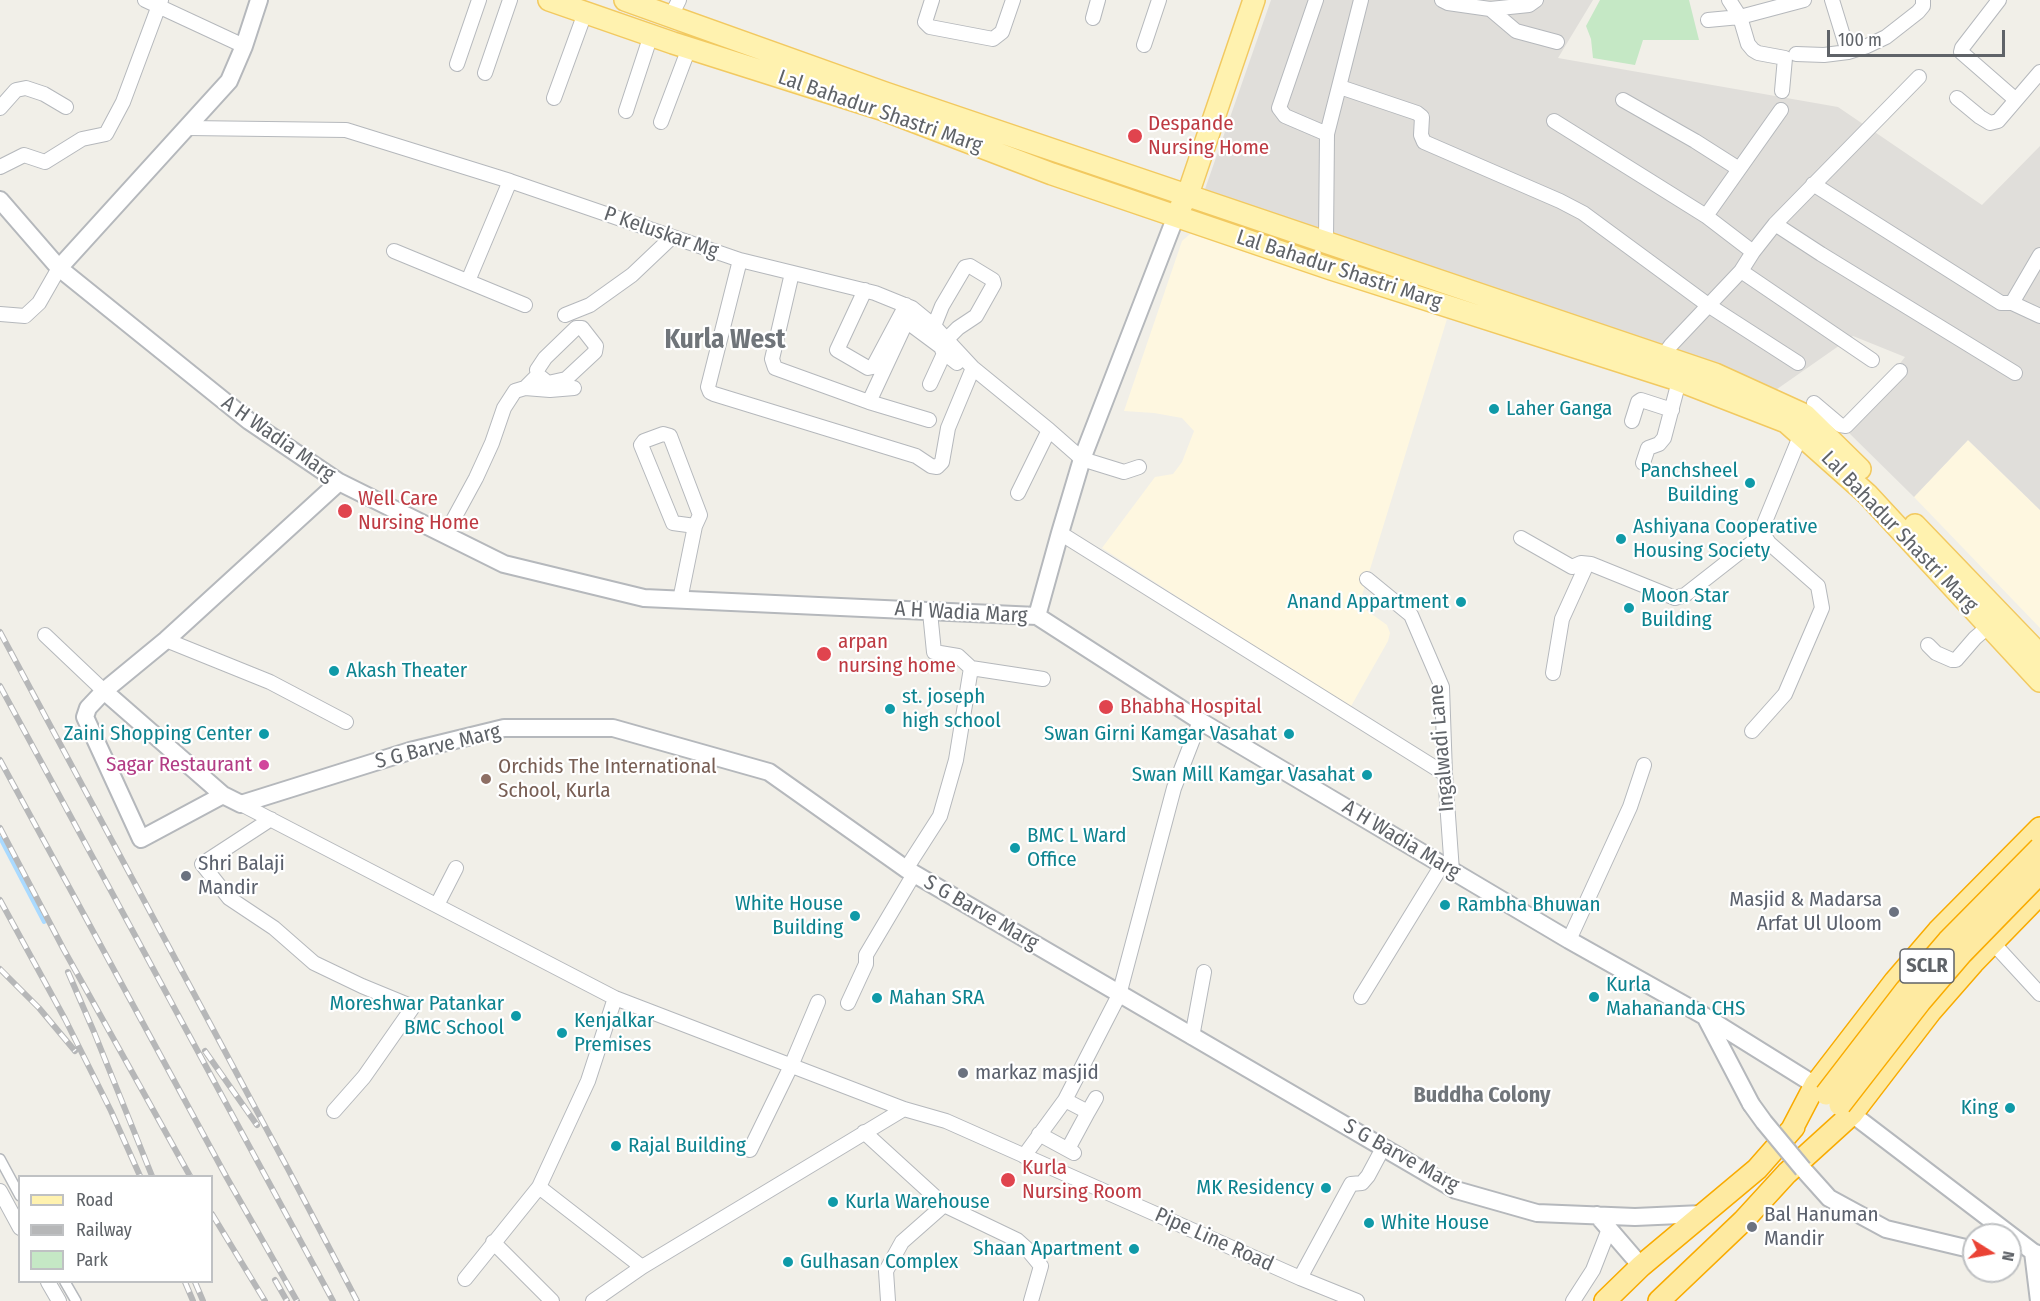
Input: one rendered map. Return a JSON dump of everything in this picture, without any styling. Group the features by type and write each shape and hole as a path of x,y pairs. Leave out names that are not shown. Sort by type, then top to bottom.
{"highway":[{"path":"1833,1099 1895,981 1938,931 2040,828"},
{"name":"SCLR","path":"1659,1301 1743,1221 1813,1148 1833,1099 1906,990 1948,941 2040,848"},
{"path":"1833,1099 1931,1011 1973,963 2037,899 1998,870"},
{"name":"SCLR","path":"1605,1301 1641,1266 1757,1169 1792,1129 1833,1099 1962,952 2040,873"}],"main road":[{"name":"Lal Bahadur Shastri Marg","path":"549,0 681,45 1060,151 1715,374 1805,415 1816,426 1867,494 1980,605 2040,655"},
{"name":"Lal Bahadur Shastri Marg","path":"625,0 676,11 1052,174 1331,269 1679,381 1786,422 1816,426"},
{"path":"1176,216 1188,194 1254,0"},
{"path":"676,11 681,45"},
{"path":"1052,174 1060,151"},
{"name":"Lal Bahadur Shastri Marg","path":"1980,605 1989,626 2040,681"}],"street":[{"path":"145,0 160,3 244,46"},
{"path":"0,314 25,316 39,303 58,268 229,81 260,0"},
{"path":"457,64 479,0"},
{"path":"485,72 510,0"},
{"path":"932,0 925,22 930,27 993,39 1002,32 1013,0"},
{"path":"1093,18 1098,0"},
{"path":"1144,45 1158,0"},
{"path":"1316,0 1279,108 1285,116 1327,135"},
{"path":"1326,240 1327,135 1361,0"},
{"path":"1452,1 1494,5 1529,5 1536,0"},
{"path":"1729,0 1740,17 1748,44 1753,50 1785,58 1782,91"},
{"path":"1708,20 1740,17 1804,0"},
{"path":"1832,0 1848,52"},
{"path":"1796,54 1824,55 1848,52 1867,46 1886,37 1918,12 1923,6 1923,0"},
{"path":"1999,0 1961,52 2016,100"},
{"path":"0,167 24,155 45,162 82,139 106,134 123,102 160,3"},
{"path":"1494,5 1516,31 1557,42"},
{"path":"554,98 585,13"},
{"path":"626,111 651,35"},
{"path":"661,122 681,45"},
{"path":"1957,98 1990,123 1998,122 2040,72"},
{"path":"1663,356 1741,271 1775,224 1919,77"},
{"path":"1340,87 1417,113 1422,117 1420,135 1424,141 1583,213 1708,305 1798,363"},
{"path":"0,108 16,90 26,88 44,94 66,107"},
{"path":"1623,100 1695,141 1738,169"},
{"path":"1706,216 1781,110"},
{"path":"1554,121 1706,216 1754,252"},
{"name":"P Keluskar Mg","path":"188,128 346,130 510,181 740,260 862,289 934,326 947,345 1082,459"},
{"path":"468,280 510,181"},
{"path":"1813,184 1997,301 2012,303 2040,316"},
{"name":"A H Wadia Marg","path":"0,200 58,268 249,421 339,482 504,564 644,598 1037,616 1200,721 1569,940 1706,1017 1833,1099 2036,1253"},
{"path":"1037,616 1082,459 1176,216"},
{"path":"1775,224 2014,373"},
{"path":"565,315 590,305 632,275 671,238"},
{"path":"394,251 525,305"},
{"path":"2012,303 2040,255"},
{"path":"740,260 708,387 714,394 916,456 931,466 937,467 942,462 948,428 973,368"},
{"path":"930,384 947,345 958,328 976,316 994,284 993,280 970,267 965,267 942,306 934,326"},
{"path":"1741,271 1872,360"},
{"path":"792,273 772,363 778,370 929,420"},
{"path":"862,289 837,350 868,369 873,367 908,311"},
{"path":"832,346 862,289"},
{"path":"869,402 908,311"},
{"path":"908,311 941,347 947,345"},
{"path":"947,345 957,363"},
{"path":"1816,426 1849,424 1900,371"},
{"path":"525,388 538,375"},
{"path":"1643,463 1648,448 1659,444 1664,438 1679,381"},
{"path":"445,535 492,443 504,408 515,391 525,388 550,390 574,388"},
{"path":"1632,421 1638,402 1641,400 1672,410"},
{"path":"1752,731 1785,694 1822,608 1818,586 1769,543 1763,534 1764,524 1816,426 1814,403"},
{"path":"1018,493 1049,430"},
{"path":"680,600 695,526 700,514 670,436 663,434 644,441 641,445 673,523 695,526"},
{"path":"1082,459 1124,472 1139,467"},
{"path":"223,795 141,839 85,717 88,708 104,691 166,640 339,482"},
{"path":"1059,533 1445,774"},
{"path":"1521,538 1572,567 1581,563 1587,564 1675,598 1685,595 1763,534"},
{"path":"1553,673 1562,619 1587,564"},
{"name":"Ingalwadi Lane","path":"1368,579 1411,615 1442,687 1447,868"},
{"path":"930,612 934,652 957,656 971,668 1043,679"},
{"path":"1928,645 1936,653 1956,660 1989,626"},
{"path":"45,635 104,691 223,795 241,804"},
{"path":"166,640 270,682 346,722"},
{"path":"848,1004 867,964 866,955 940,816 956,760 971,668"},
{"path":"1024,1156 1065,1100 1119,995 1174,788 1200,721"},
{"name":"S G Barve Marg","path":"241,804 410,751 504,728 613,728 769,772 910,872 1456,1190 1537,1213 1635,1217 1702,1214"},
{"path":"1569,940 1630,807 1644,765"},
{"name":"Pipe Line Road","path":"241,804 615,998 904,1109 946,1121 1357,1301"},
{"path":"271,819 202,864 229,898 274,928 314,963 413,1007 364,1077 334,1111"},
{"path":"437,905 456,868"},
{"path":"1361,997 1447,868"},
{"path":"1993,943 2040,994"},
{"path":"1192,1036 1204,972"},
{"path":"465,1279 538,1186 588,1081 615,998"},
{"path":"750,1150 819,1002"},
{"path":"1706,1017 1751,1104 1829,1198 1886,1229 1962,1247"},
{"path":"1039,1134 1071,1151 1096,1098"},
{"path":"1065,1100 1088,1112"},
{"path":"593,1301 642,1267 904,1109"},
{"path":"864,1132 944,1205 1017,1240 1027,1249 1041,1266 1031,1301"},
{"path":"1300,1278 1352,1184 1362,1183 1383,1148"},
{"path":"0,1159 18,1192"},
{"path":"538,1186 642,1267"},
{"path":"0,1191 18,1224"},
{"path":"888,1301 886,1271 902,1242 944,1205"},
{"path":"1597,1215 1641,1266"},
{"path":"1573,1301 1593,1270 1609,1229"},
{"path":"493,1242 552,1301"},
{"path":"2036,1253 2039,1301"},
{"path":"49,1283 56,1300"},
{"path":"66,1283 76,1301"}],"shaded area":[{"path":"1271,0 1593,0 1558,58 1838,107 1982,205 2040,146 2040,510 1968,440 1914,497 1847,431 1905,357 1853,336 1770,394 1204,192"},
{"path":"1198,233 1447,319 1359,605 1387,625 1390,633 1388,641 1350,708 1102,548 1155,477 1173,474 1182,462 1194,431 1182,418 1124,411 1182,241 1190,234"},
{"path":"1968,440 2040,510 2040,628 1914,497"}],"green space":[{"path":"1600,0 1689,0 1699,40 1643,40 1635,65 1593,58 1591,39 1586,26"}],"waterway":[{"path":"0,838 44,922"}],"railway":[{"path":"0,632 357,1301"},
{"path":"0,686 333,1301"},
{"path":"0,760 227,1178 297,1301"},
{"path":"0,828 64,950 189,1175"},
{"path":"0,900 65,1019 111,1111 140,1175"},
{"path":"0,969 39,1008 75,1051"},
{"path":"68,972 152,1175"},
{"path":"205,1051 257,1125"},
{"path":"213,1216 265,1301"},
{"path":"275,1280 287,1301"},
{"path":"185,1283 193,1301"},
{"path":"195,1283 203,1301"}],"place":[{"name":"Despande Nursing Home","path":"1135,136"},
{"name":"Laher Ganga","path":"1494,409"},
{"name":"Panchsheel Building","path":"1750,483"},
{"name":"Well Care Nursing Home","path":"345,511"},
{"name":"Ashiyana Cooperative Housing Society","path":"1621,539"},
{"name":"Anand Appartment","path":"1461,602"},
{"name":"Moon Star Building","path":"1629,608"},
{"name":"arpan nursing home","path":"824,654"},
{"name":"Akash Theater","path":"334,671"},
{"name":"Bhabha Hospital","path":"1106,707"},
{"name":"st. joseph high school","path":"890,709"},
{"name":"Zaini Shopping Center","path":"264,734"},
{"name":"Swan Girni Kamgar Vasahat","path":"1289,734"},
{"name":"Sagar Restaurant","path":"264,765"},
{"name":"Swan Mill Kamgar Vasahat","path":"1367,775"},
{"name":"Orchids The International School, Kurla","path":"486,779"},
{"name":"BMC L Ward Office","path":"1015,848"},
{"name":"Shri Balaji Mandir","path":"186,876"},
{"name":"Rambha Bhuwan","path":"1445,905"},
{"name":"Masjid & Madarsa Arfat Ul Uloom","path":"1894,912"},
{"name":"White House Building","path":"855,916"},
{"name":"Kurla Mahananda CHS","path":"1594,997"},
{"name":"Mahan SRA","path":"877,998"},
{"name":"Moreshwar Patankar BMC School","path":"516,1016"},
{"name":"Kenjalkar Premises","path":"562,1033"},
{"name":"markaz masjid","path":"963,1073"},
{"name":"King","path":"2010,1108"},
{"name":"Rajal Building","path":"616,1146"},
{"name":"Kurla Nursing Room","path":"1008,1180"},
{"name":"MK Residency","path":"1326,1188"},
{"name":"Kurla Warehouse","path":"833,1202"},
{"name":"White House","path":"1369,1223"},
{"name":"Bal Hanuman Mandir","path":"1752,1227"},
{"name":"Shaan Apartment","path":"1134,1249"},
{"name":"Gulhasan Complex","path":"788,1262"}],"district":[{"name":"Kurla West","path":"725,340"},
{"name":"Buddha Colony","path":"1482,1096"}]}
